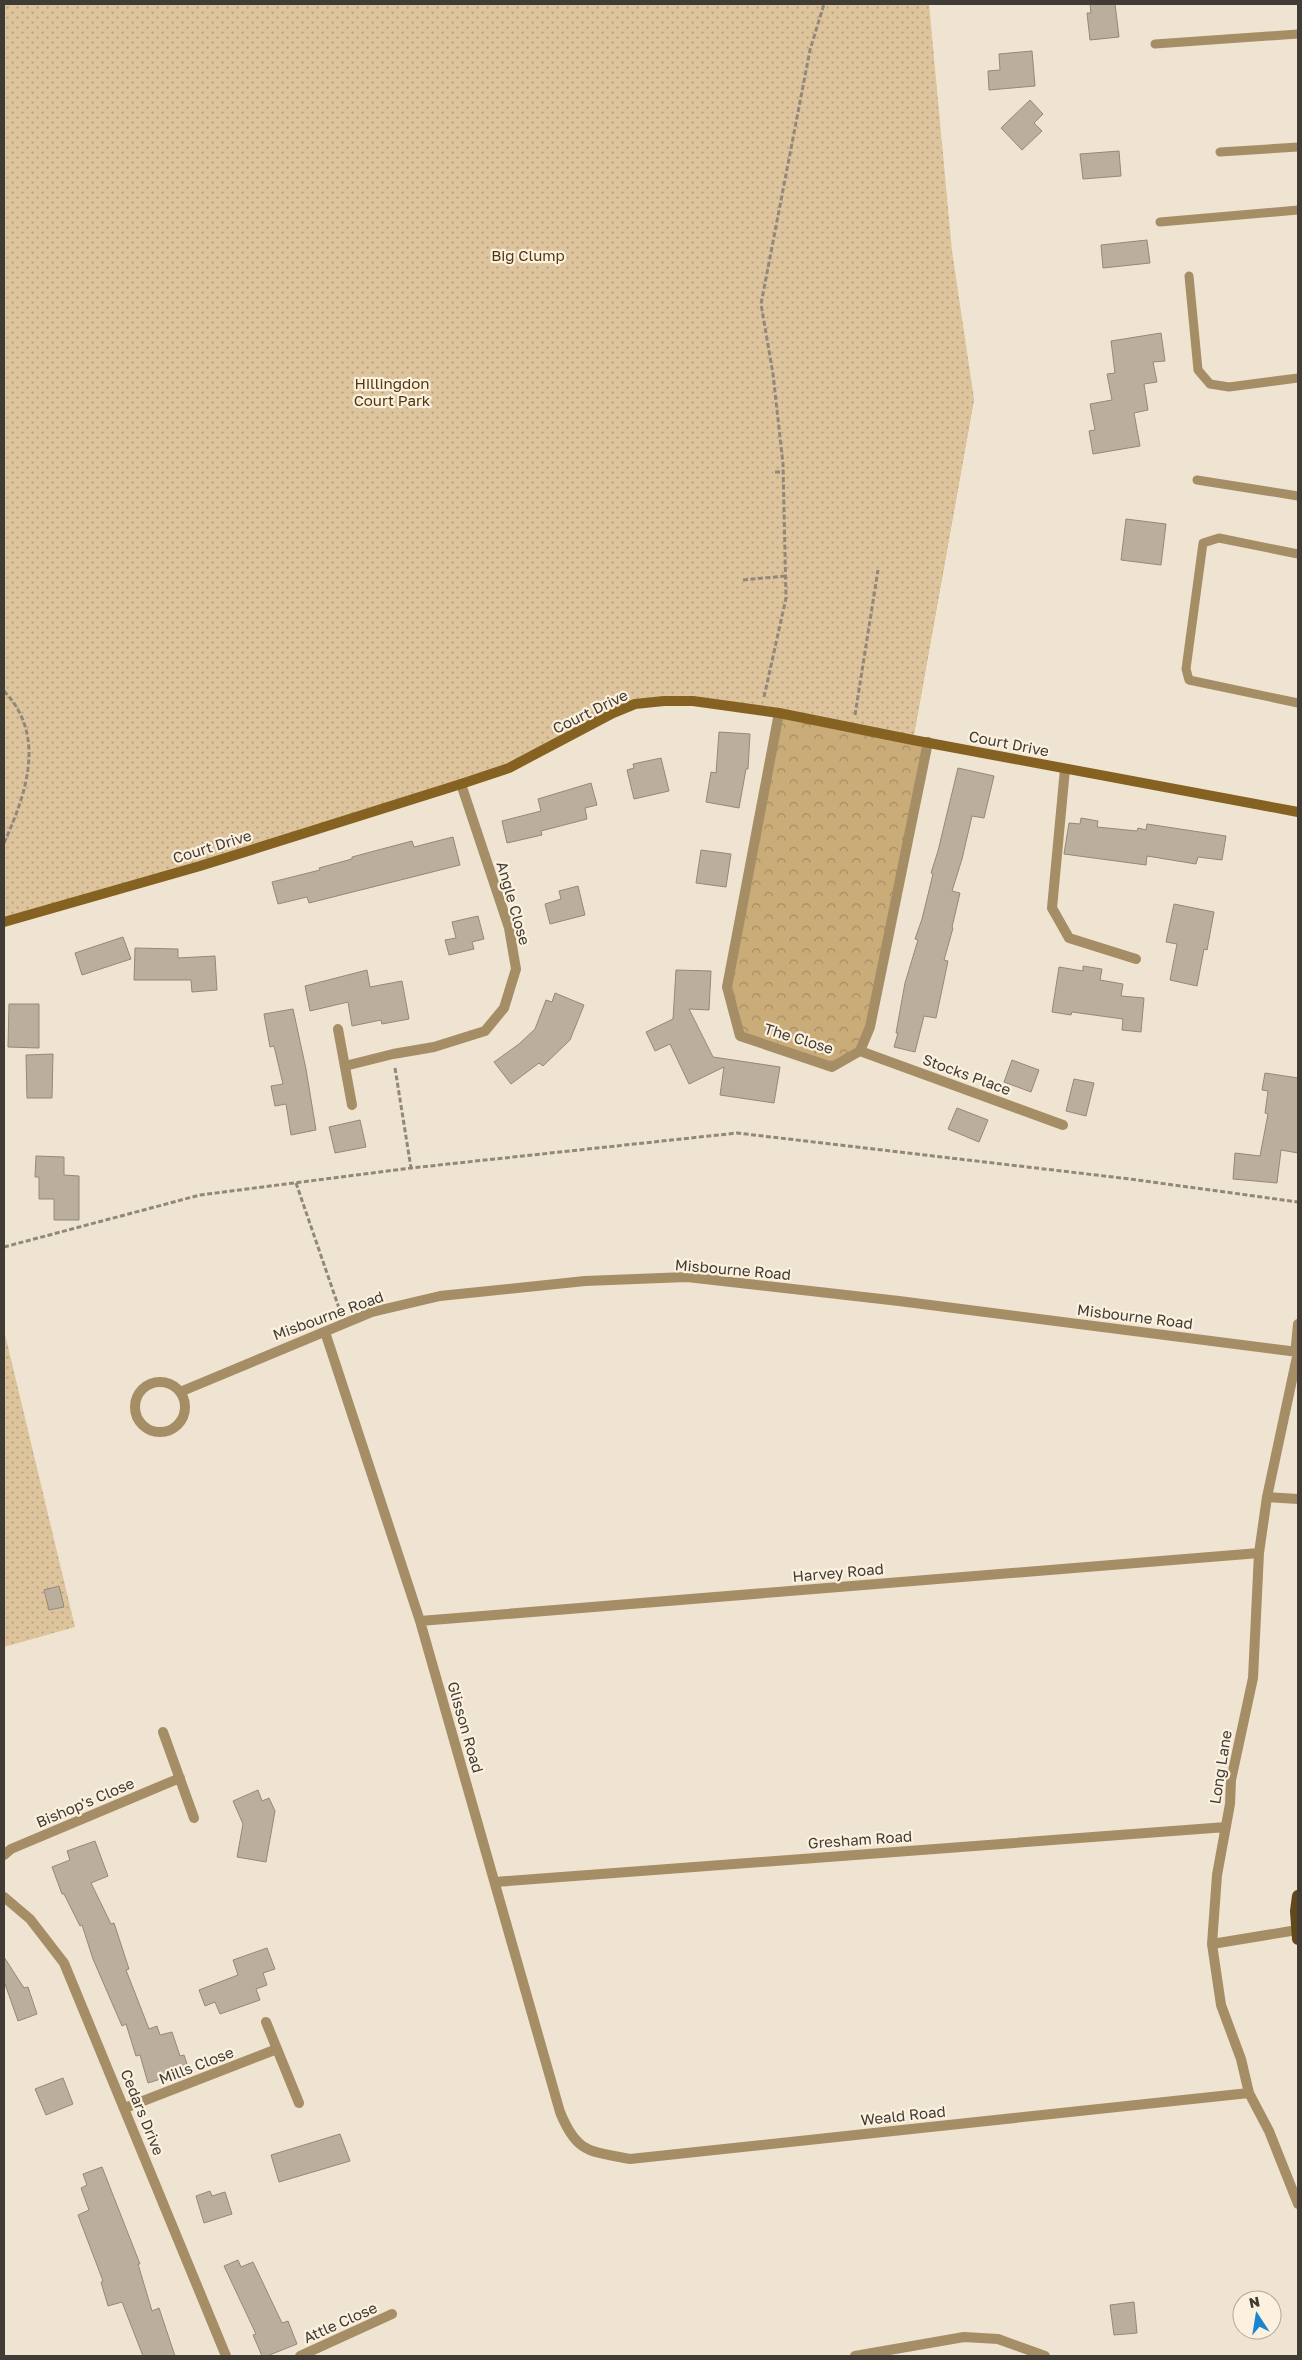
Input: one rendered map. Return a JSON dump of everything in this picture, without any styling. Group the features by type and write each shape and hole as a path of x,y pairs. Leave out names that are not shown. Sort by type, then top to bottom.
{"main road":[{"path":"1298,1896 1298,1935"}],"street":[{"name":"Court Drive","path":"4,922 200,866 509,768 613,713 635,704 693,701 779,712 1065,769 1298,812"},
{"name":"The Close","path":"779,712 727,988 740,1036 832,1067 860,1051"},
{"path":"860,1051 870,1027 928,742"},
{"path":"1065,769 1052,908 1069,938 1136,958"},
{"name":"Angle Close","path":"345,1066 393,1054 434,1047 485,1031 504,1008 516,969 508,928 462,784"},
{"path":"338,1029 352,1105"},
{"name":"Stocks Place","path":"860,1051 1063,1125"},
{"name":"Misbourne Road","path":"180,1392 303,1339 372,1312 440,1296 585,1281 687,1277 909,1302 1298,1352"},
{"name":"Long Lane","path":"1298,1324 1296,1345 1298,1352 1267,1497 1259,1553 1253,1678 1231,1780 1226,1827 1217,1875 1212,1944 1220,2005 1241,2059 1249,2093 1269,2131 1298,2204"},
{"name":"Glisson Road","path":"325,1332 420,1621 560,2112 568,2132"},
{"path":"166,1383 180,1392 185,1405 184,1414 179,1424 164,1432 152,1432 144,1428 137,1418 134,1409 137,1397 149,1384 166,1383"},
{"path":"1267,1497 1298,1499"},
{"name":"Harvey Road","path":"420,1621 1259,1553"},
{"path":"163,1732 194,1818"},
{"name":"Bishop's Close","path":"4,1855 11,1849 180,1778"},
{"name":"Gresham Road","path":"495,1882 1226,1827"},
{"name":"Cedars Drive","path":"4,1897 30,1919 64,1963 226,2356"},
{"path":"1212,1944 1298,1935"},
{"path":"266,2022 299,2103"},
{"name":"Mills Close","path":"125,2108 277,2049"},
{"name":"Weald Road","path":"568,2132 586,2150 630,2159 1249,2093"},
{"name":"Attle Close","path":"300,2356 392,2314"},
{"path":"855,2356 964,2337 998,2339 1045,2356"}],"lane":[{"path":"1155,44 1298,34"},
{"path":"1220,152 1298,147"},
{"path":"1160,222 1298,210"},
{"path":"1189,276 1198,370 1210,384 1229,386 1298,378"},
{"path":"1197,480 1298,496"},
{"path":"1298,554 1219,538 1204,543 1186,669 1189,680 1298,702"}],"path":[{"path":"761,710 786,598 786,576 783,472 776,421 773,374 761,304 810,50 824,4"},
{"path":"775,472 783,472"},
{"path":"853,728 878,570"},
{"path":"743,580 786,576"},
{"path":"4,691 22,715 29,759 29,774 21,804 4,843"},
{"path":"393,1054 411,1168"},
{"path":"4,1247 200,1195 411,1168 736,1133 1130,1179 1298,1202"},
{"path":"296,1183 346,1323"}],"green space":[{"name":"Hillingdon Court Park","path":"4,4 929,4 952,251 974,399 913,740 693,701 635,704 509,768 4,922"},
{"path":"974,399 913,740 928,742 860,1051 832,1067 740,1036 727,987 779,713 927,411"},
{"path":"4,1330 75,1627 4,1647"}],"building":[{"path":"1090,4 1115,4 1119,37 1090,40 1087,13 1091,13"},
{"path":"1032,51 1035,86 989,90 988,71 1000,70 999,54"},
{"path":"1030,100 1043,114 1034,123 1042,131 1022,150 1001,128"},
{"path":"1119,151 1121,176 1083,179 1080,154"},
{"path":"1147,240 1150,263 1103,268 1101,245"},
{"path":"1161,333 1165,361 1153,362 1157,382 1144,384 1148,410 1134,413 1140,446 1093,454 1089,431 1095,430 1090,404 1112,400 1107,374 1115,373 1111,341"},
{"path":"1126,519 1166,524 1161,565 1121,560"},
{"path":"719,732 750,734 748,769 746,769 739,808 706,802 711,772 716,773"},
{"path":"661,758 669,791 634,799 627,770 634,768 633,764"},
{"path":"958,768 994,776 984,818 972,816 952,891 960,893 944,960 948,961 936,1018 924,1016 915,1052 894,1047 898,1033 896,1033 905,983 918,940 915,939 922,919 933,874 931,873"},
{"path":"591,783 597,805 585,808 587,819 541,831 542,835 507,843 502,821 541,811 538,799"},
{"path":"1081,818 1098,821 1097,827 1137,831 1138,828 1146,830 1147,824 1226,836 1222,860 1198,857 1196,864 1147,856 1146,865 1064,854 1069,823 1080,824"},
{"path":"453,837 460,865 309,903 307,897 278,904 272,882 320,870 319,868 352,859 352,857 412,841 414,847"},
{"path":"701,850 731,854 726,887 696,883"},
{"path":"578,886 585,915 550,924 545,904 561,899 559,891"},
{"path":"1174,904 1214,912 1207,950 1204,949 1197,986 1170,980 1177,944 1166,942"},
{"path":"478,916 484,939 472,942 474,949 449,955 445,940 456,938 452,922"},
{"path":"123,937 131,959 82,975 75,953"},
{"path":"135,948 178,949 178,958 215,956 217,990 192,992 191,980 134,980"},
{"path":"1083,966 1102,969 1100,980 1123,984 1121,996 1144,998 1141,1032 1122,1030 1123,1019 1072,1012 1071,1015 1052,1012 1059,967 1083,971"},
{"path":"367,970 370,987 402,981 409,1019 382,1024 381,1020 352,1026 348,1002 310,1011 305,986"},
{"path":"676,970 711,971 709,1010 689,1009 713,1057 780,1067 774,1103 720,1095 724,1067 689,1084 670,1044 655,1051 646,1032 673,1019"},
{"path":"555,993 584,1005 570,1040 543,1066 539,1063 511,1084 494,1062 519,1044 535,1029 546,1000 552,1002"},
{"path":"9,1004 39,1004 39,1048 8,1047"},
{"path":"293,1009 306,1069 316,1130 291,1135 286,1104 275,1106 271,1086 283,1084 274,1046 270,1047 264,1014"},
{"path":"53,1054 52,1098 27,1098 26,1055"},
{"path":"1012,1060 1039,1070 1031,1092 1004,1082"},
{"path":"1265,1073 1298,1078 1298,1153 1281,1150 1277,1183 1233,1179 1235,1153 1260,1156 1268,1114 1265,1113 1268,1091 1262,1090"},
{"path":"1074,1079 1094,1083 1086,1116 1066,1111"},
{"path":"957,1108 988,1120 979,1142 948,1129"},
{"path":"360,1120 366,1147 335,1153 329,1127"},
{"path":"36,1156 64,1157 64,1175 79,1176 79,1220 54,1220 54,1199 39,1199 39,1177 35,1177"},
{"path":"59,1586 64,1607 49,1610 44,1590"},
{"path":"258,1790 262,1801 269,1798 275,1811 266,1862 237,1857 243,1824 233,1801"},
{"path":"95,1841 108,1876 91,1883 111,1924 114,1923 129,1969 126,1970 149,2029 157,2026 160,2035 172,2032 180,2056 184,2055 189,2070 148,2083 140,2055 136,2056 126,2024 122,2026 93,1959 82,1925 80,1926 64,1894 62,1894 52,1867 70,1860 67,1851"},
{"path":"267,1948 275,1969 263,1973 267,1985 256,1989 260,2000 220,2014 215,2002 205,2006 199,1990 238,1975 233,1960"},
{"path":"4,1957 24,1988 28,1987 37,2014 18,2021 4,1981"},
{"path":"63,2078 73,2104 46,2115 35,2089"},
{"path":"340,2134 350,2161 279,2182 271,2155"},
{"path":"102,2167 140,2264 138,2264 152,2311 159,2308 175,2356 143,2356 122,2302 108,2306 101,2282 103,2281 78,2215 89,2210 81,2188 87,2185 83,2174"},
{"path":"210,2191 212,2196 225,2192 232,2214 204,2223 196,2196"},
{"path":"238,2260 241,2267 253,2262 282,2323 288,2321 297,2344 267,2356 262,2356 253,2335 256,2334 224,2266"},
{"path":"1134,2302 1137,2333 1114,2335 1110,2305"}],"park label":[{"name":"Big Clump","path":"528,255"}]}
